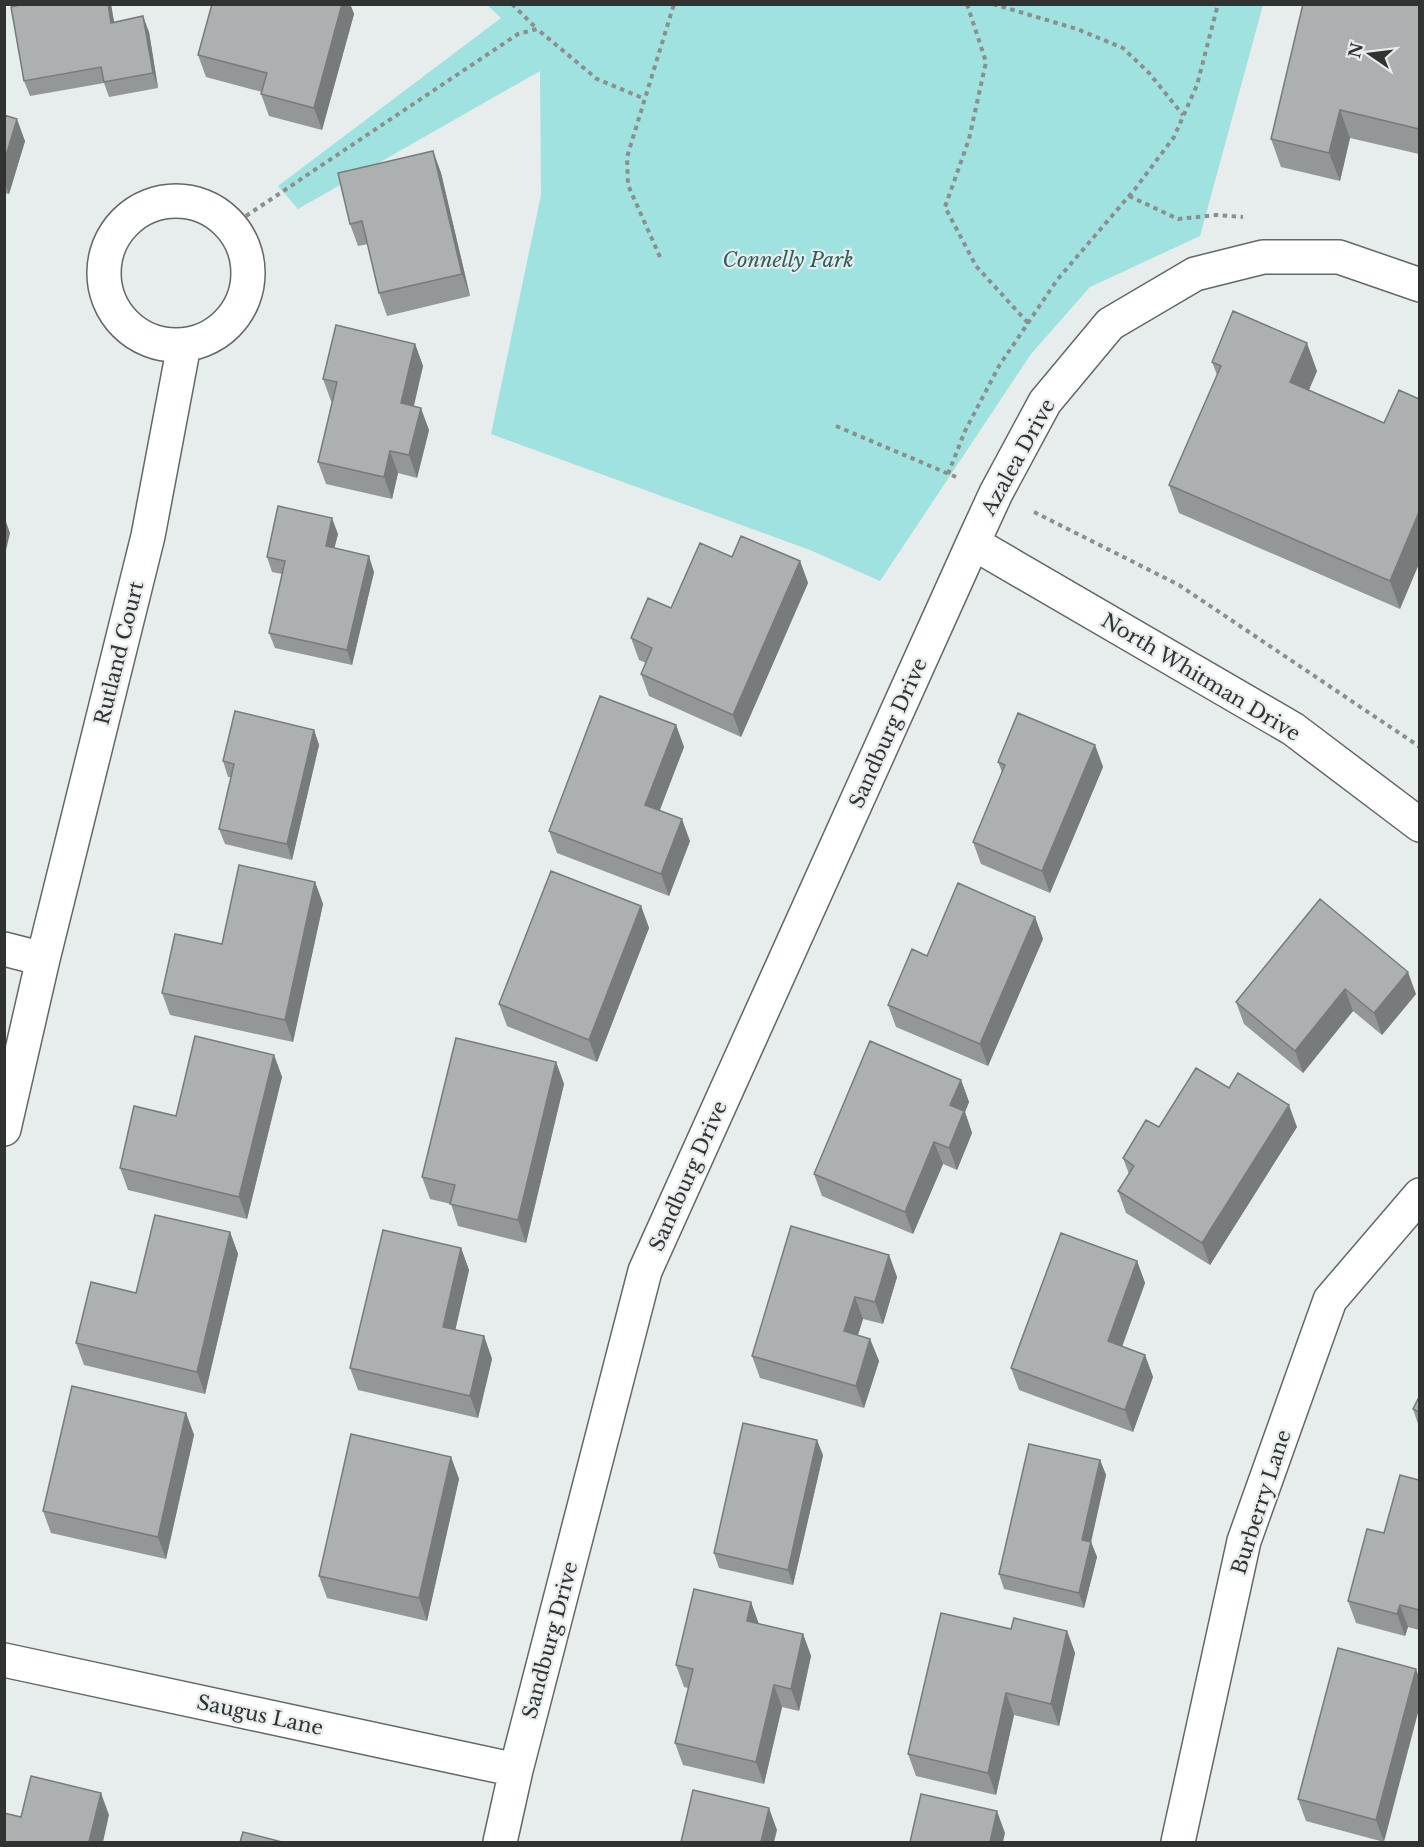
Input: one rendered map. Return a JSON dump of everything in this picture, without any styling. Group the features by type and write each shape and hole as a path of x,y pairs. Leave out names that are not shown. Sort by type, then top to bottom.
{"street":[{"path":"164,202 188,202 212,211 231,226 243,245 248,267 246,289 239,310 225,327 206,340 184,345 160,344 137,334 118,317 107,296 104,271 109,247 122,226 140,210 164,202"},
{"name":"Azalea Drive","path":"973,543 996,493 1045,402 1110,324 1195,274 1263,257 1339,257 1419,285"},
{"name":"Rutland Court","path":"4,1129 43,959 148,536 184,345"},
{"name":"North Whitman Drive","path":"973,543 1293,729 1419,825"},
{"name":"Sandburg Drive","path":"500,1842 516,1770 645,1270 973,543"},
{"path":"4,949 43,959"},
{"name":"Burberry Lane","path":"1178,1842 1244,1541 1330,1300 1419,1195"},
{"name":"Saugus Lane","path":"4,1660 516,1770"}],"path":[{"path":"512,4 537,29 597,79 645,99"},
{"path":"660,257 628,185 627,157 674,4"},
{"path":"967,4 986,62 969,139 945,207 976,266 1028,323"},
{"path":"993,4 1077,29 1123,48 1184,115"},
{"path":"948,474 965,431 994,376 1028,323 1057,280 1129,196 1174,137 1197,85 1218,4"},
{"path":"231,226 518,34 537,29"},
{"path":"1129,196 1178,219 1217,215 1246,217 1265,227 1263,257"},
{"path":"836,426 996,493 1179,585 1419,747"}],"green space":[{"name":"Connelly Park","path":"487,5 1263,5 1200,236 1090,287 1031,354 880,581 810,550 491,434 541,195 540,71 298,209 278,186 501,18"}],"building":[{"path":"23,4 108,4 111,23 143,16 153,73 104,82 101,67 24,81 11,7"},
{"path":"212,4 342,4 314,108 261,94 267,73 198,55"},
{"path":"1303,4 1419,4 1419,129 1340,110 1329,153 1271,139"},
{"path":"4,115 17,119 4,162"},
{"path":"433,151 462,274 379,293 362,221 350,224 338,173"},
{"path":"1233,311 1307,343 1290,382 1384,423 1399,390 1419,399 1419,512 1390,581 1169,485 1221,366 1212,362"},
{"path":"336,325 415,344 401,403 421,408 409,455 390,451 384,477 318,462 337,382 323,379"},
{"path":"278,506 332,518 326,546 369,556 347,650 269,633 285,561 267,557"},
{"path":"741,536 800,561 733,715 641,674 652,648 631,638 648,598 671,608 700,543 732,557"},
{"path":"600,696 676,725 645,805 682,819 661,874 549,831"},
{"path":"235,711 314,730 287,844 219,829 234,764 223,761"},
{"path":"1018,713 1095,745 1042,871 973,842 1005,765 998,762"},
{"path":"239,865 315,882 285,1020 162,993 175,934 222,944"},
{"path":"551,871 641,906 589,1040 499,1004"},
{"path":"958,883 1035,917 980,1044 888,1005 912,949 927,956"},
{"path":"1320,899 1408,972 1374,1013 1345,989 1295,1051 1236,1002"},
{"path":"195,1036 274,1055 239,1197 120,1168 134,1106 176,1116"},
{"path":"456,1038 556,1062 518,1220 450,1204 455,1185 422,1177"},
{"path":"870,1041 961,1080 950,1105 964,1111 949,1148 934,1142 905,1212 814,1174"},
{"path":"1196,1068 1229,1088 1238,1073 1289,1105 1202,1243 1118,1191 1134,1166 1123,1158 1146,1120 1159,1127"},
{"path":"155,1215 230,1232 197,1372 76,1343 91,1282 136,1293"},
{"path":"791,1226 889,1255 875,1302 855,1297 844,1331 870,1339 856,1386 752,1356"},
{"path":"383,1230 461,1248 443,1327 484,1336 470,1396 350,1368"},
{"path":"1061,1233 1137,1261 1108,1341 1145,1355 1125,1410 1011,1368"},
{"path":"72,1386 186,1413 158,1537 43,1511"},
{"path":"1419,1397 1419,1412 1413,1409"},
{"path":"743,1423 817,1440 788,1570 714,1553"},
{"path":"351,1434 451,1457 419,1598 319,1576"},
{"path":"1029,1444 1100,1460 1082,1540 1091,1542 1079,1593 999,1574"},
{"path":"1400,1475 1419,1480 1419,1610 1400,1605 1397,1614 1348,1601 1367,1529 1384,1533"},
{"path":"694,1589 751,1602 747,1621 803,1634 791,1689 774,1685 756,1762 675,1743 693,1669 676,1665"},
{"path":"941,1613 1011,1629 1014,1618 1067,1631 1051,1704 1006,1693 988,1773 908,1754"},
{"path":"1338,1648 1416,1669 1376,1820 1298,1799"},
{"path":"31,1776 101,1793 89,1842 4,1842 4,1813 21,1817"},
{"path":"693,1790 769,1808 761,1842 681,1842"},
{"path":"921,1794 997,1811 990,1842 910,1842"},
{"path":"243,1832 282,1842 240,1842"}]}
